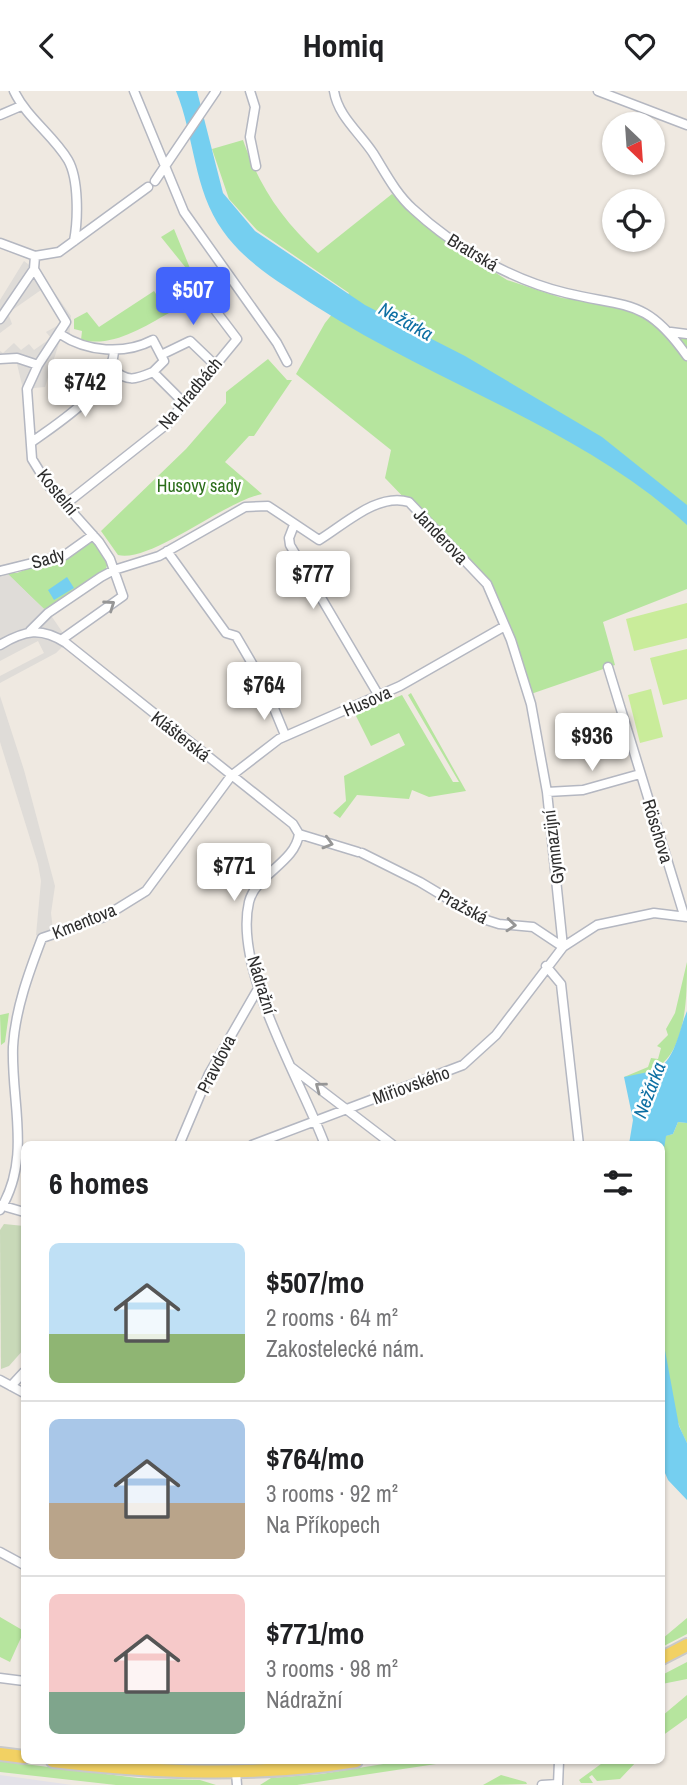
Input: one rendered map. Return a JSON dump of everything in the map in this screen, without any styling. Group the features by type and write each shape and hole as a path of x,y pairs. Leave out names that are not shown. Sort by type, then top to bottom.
{"main road":[{"path":"665,1656 687,1645"},
{"path":"0,1754 21,1757"},
{"path":"80,1764 237,1778 335,1764"}],"street":[{"path":"14,91 22,106 70,165 78,210 74,241"},
{"path":"134,91 165,167 196,232 277,343 287,362"},
{"path":"0,243 35,256 59,252 151,184 216,91"},
{"path":"250,91 255,107 250,137 256,166"},
{"name":"Bratrská","path":"334,91 341,113 368,145 399,194 439,230 500,269 565,293 602,298 639,309 659,320 671,332 687,356"},
{"path":"598,91 687,125"},
{"path":"0,115 22,106"},
{"path":"0,319 34,269 35,256"},
{"path":"34,269 65,316 65,327 60,334 69,340 114,352 153,340 164,361 162,366 153,372 135,379 125,379 112,369"},
{"name":"Na Hradbách","path":"67,503 167,424 237,339 206,298"},
{"name":"Bratrská","path":"671,332 687,334"},
{"name":"Kostelní","path":"60,334 38,365 27,389 32,459 48,485 93,535"},
{"path":"161,355 190,341 214,364"},
{"path":"32,442 74,409 112,369 114,352"},
{"path":"0,359 17,358 38,365"},
{"path":"153,372 185,404"},
{"name":"Janderova","path":"167,551 214,523 255,504 273,508 319,540 375,505 393,500 409,502 487,585 505,626"},
{"path":"294,525 289,538 290,545 379,696"},
{"path":"30,631 48,633 61,640 123,596 114,570 93,535"},
{"name":"Sady","path":"0,571 65,555 93,535"},
{"path":"0,645 30,631 48,613 114,570 167,551 226,633 236,636 264,684 285,735"},
{"name":"Husova","path":"231,776 285,735 379,696 505,626"},
{"name":"Gymnazijní","path":"505,626 531,704 547,792 563,947"},
{"name":"Klášterská","path":"61,640 293,824 299,834"},
{"name":"Röschova","path":"608,667 685,916"},
{"path":"547,792 583,790 640,774"},
{"name":"Kmentova","path":"1,1207 19,1155 13,1048 18,1011 42,938 104,917 146,891 231,776"},
{"name":"Pražská","path":"299,834 360,853 420,881 480,918 499,924 533,927 563,947"},
{"name":"Nádražní","path":"299,834 296,846 252,892 248,937 259,987 323,1141"},
{"path":"563,947 579,934 609,921 654,913 685,916"},
{"name":"Miřiovského","path":"262,1141 463,1065 496,1035 563,947"},
{"path":"546,966 561,983 579,1141"},
{"name":"Pravdova","path":"181,1141 209,1074 259,987"},
{"path":"291,1067 388,1141"},
{"path":"1,1207 21,1211"},
{"path":"11,1386 21,1375"},
{"path":"0,1380 21,1391"},
{"path":"0,1552 21,1563"},
{"path":"0,1678 21,1681"},
{"path":"541,1785 558,1784 559,1764"}],"shaded area":[{"path":"24,261 42,275 71,316 69,342 60,340 45,387 23,389 17,364 0,364 0,351 3,353 14,343 21,350 29,344 34,350 51,338 46,332 64,322 41,290 8,313 12,324 0,333 0,300"},
{"path":"0,566 52,617 63,633 69,633 66,643 56,653 0,683 0,676 44,653 38,641 0,661"},
{"path":"0,696 24,770 55,886 51,913 53,930 42,938 36,935 41,881 0,742"},
{"path":"0,1775 72,1785 0,1785"}],"green space":[{"path":"243,140 256,172 273,201 293,228 318,253 392,194 455,247 507,280 562,298 600,302 629,309 681,339 687,338 687,589 603,622 615,665 528,695 487,584 385,478 391,450 296,374 325,323 349,293 257,230 229,199 212,149"},
{"path":"174,229 194,278 161,237"},
{"path":"154,291 169,313 137,330 115,339 93,342 81,340 82,331 74,329 74,319 87,312 99,327"},
{"name":"Husovy sady","path":"268,359 287,380 292,380 254,436 249,436 225,462 262,494 246,499 149,550 132,555 118,555 101,531 186,449 226,403 226,392"},
{"path":"88,541 94,542 108,562 106,569 44,609 6,573 17,573 47,561 53,564 66,560"},
{"path":"687,603 687,638 634,651 626,619"},
{"path":"687,649 687,699 663,705 650,658"},
{"path":"651,689 663,737 640,743 628,695"},
{"path":"411,693 466,791 429,797 412,790 409,799 357,795 340,818 333,813 346,801 344,776 405,745 399,733 371,746 355,714 402,695 453,782 459,782 408,695"},
{"path":"687,962 683,1019 679,1037 671,1053 660,1066 645,1074 624,1077 648,1067 651,1058 658,1059 661,1048 657,1046 668,1035 666,1029 675,1013"},
{"path":"9,1013 5,1042 1,1045 0,1015"},
{"path":"678,1122 687,1123 687,1443 675,1414 665,1362 664,1141 665,1136 673,1134"},
{"path":"4,1224 21,1226 21,1352 9,1366 1,1369 0,1230"},
{"path":"0,1617 21,1629 21,1638 10,1662 0,1657"},
{"path":"687,1618 687,1634 665,1645 665,1636"},
{"path":"687,1662 687,1679 665,1683 665,1673"},
{"path":"687,1695 687,1718 665,1734 665,1713"},
{"path":"0,1761 138,1778 200,1780 216,1785 116,1785 0,1772"},
{"path":"240,1764 291,1764 241,1768"},
{"path":"383,1764 436,1764 297,1785 260,1785 271,1778 321,1774"},
{"path":"601,1764 634,1764 620,1779 597,1781 592,1775 589,1777 593,1783 581,1783 579,1780"},
{"path":"501,1775 526,1782 527,1784 483,1785"}],"water":[{"path":"176,91 197,91 223,193 255,231 365,305 465,356 602,437 687,505 687,525 645,491 601,461 555,434 363,334 317,307 254,264 232,243 213,215 200,180"},
{"path":"67,577 74,588 54,600 48,590"},
{"name":"Nežárka","path":"687,1011 687,1123 678,1122 673,1134 666,1136 665,1142 630,1141 633,1120 624,1077 648,1072 649,1075 663,1070 662,1066 674,1047"},
{"path":"665,1350 679,1426 687,1443 687,1500 665,1473"}]}
